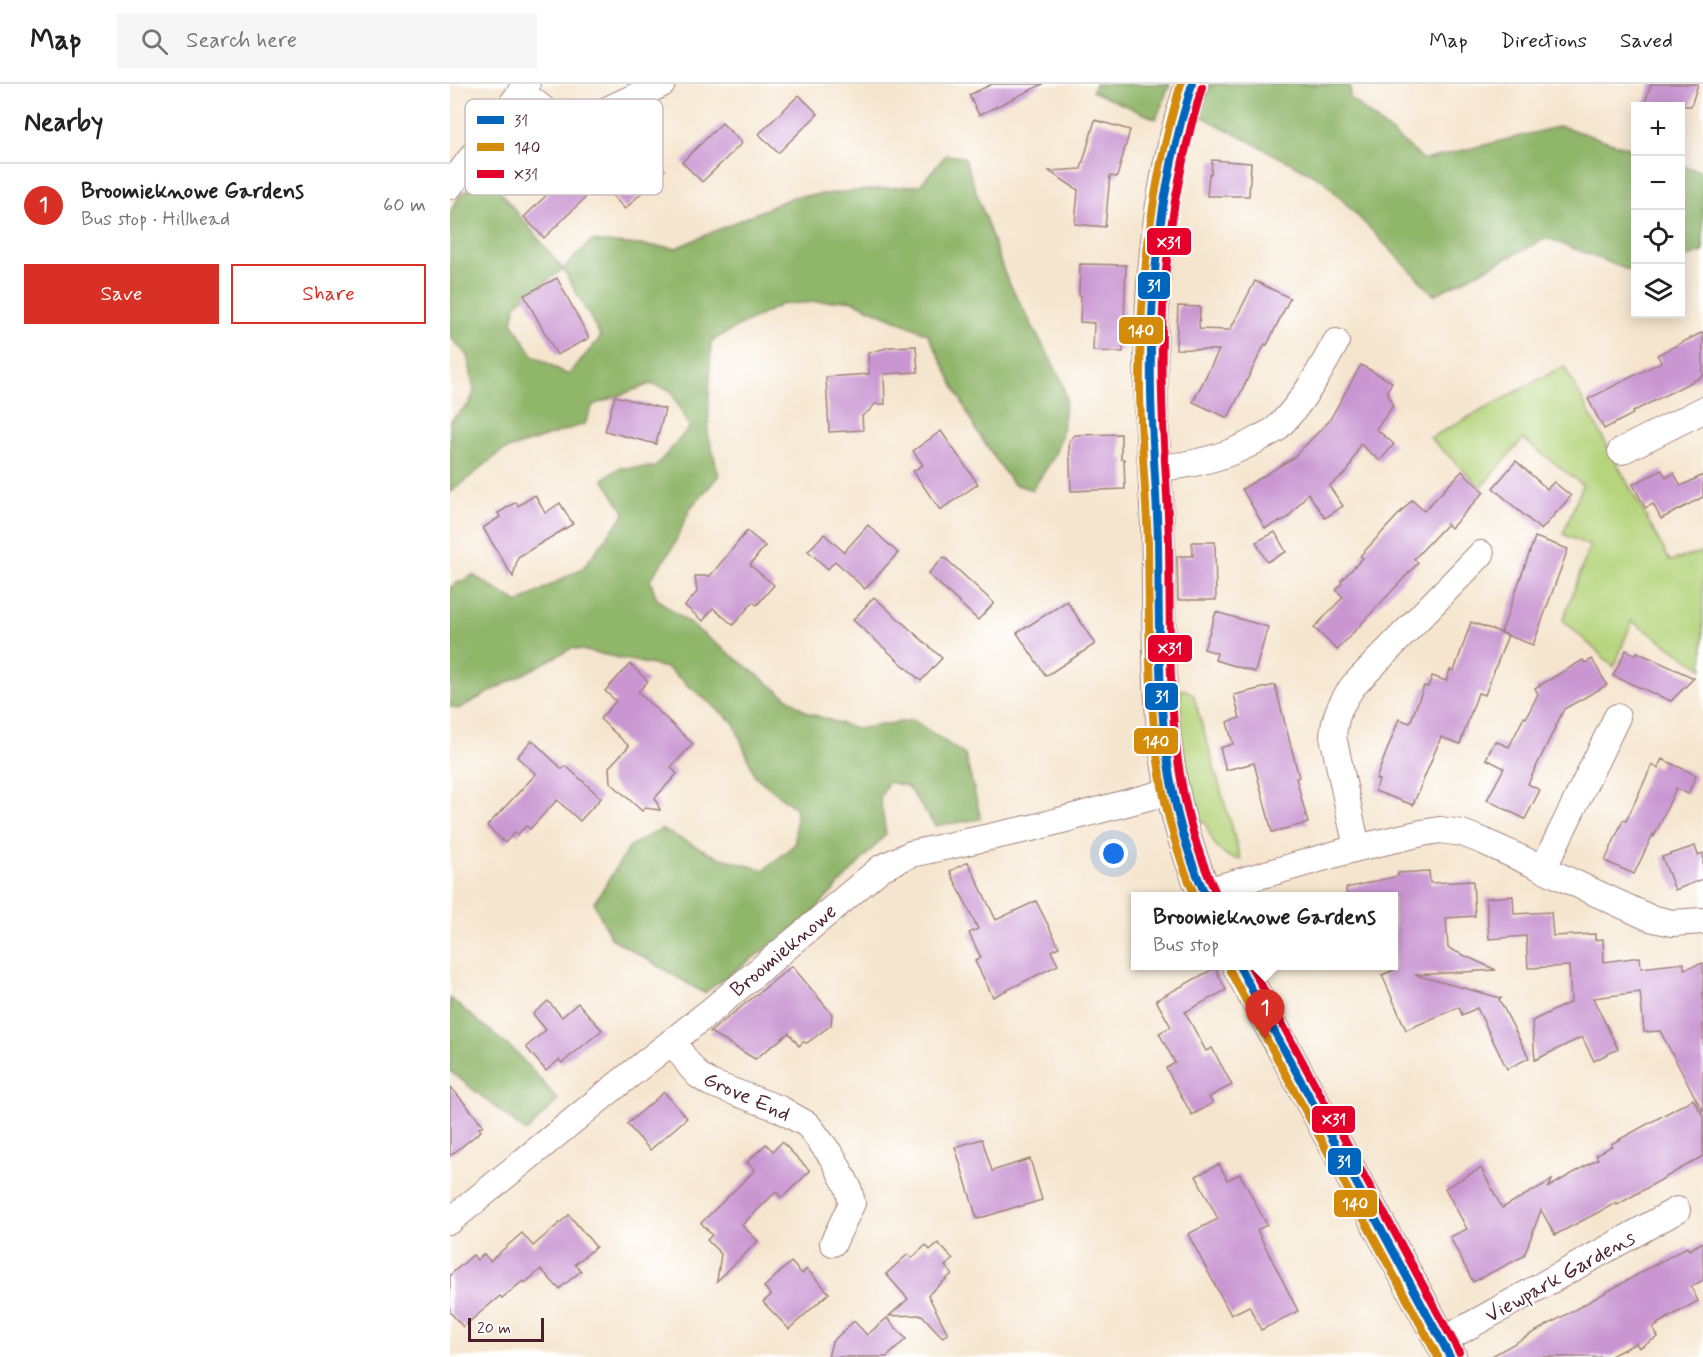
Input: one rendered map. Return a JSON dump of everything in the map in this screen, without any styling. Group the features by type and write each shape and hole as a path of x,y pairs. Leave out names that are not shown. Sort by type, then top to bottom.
{"main road":[{"path":"1192,84 1176,136 1157,235 1153,285 1151,380 1158,543 1159,678 1164,747 1183,835 1203,892"},
{"path":"1241,970 1446,1349"}],"street":[{"path":"630,99 662,84"},
{"path":"524,88 535,99"},
{"path":"450,186 465,166"},
{"path":"1154,468 1175,467 1222,455 1247,446 1274,430 1308,391 1336,342"},
{"path":"1621,451 1703,410"},
{"path":"1357,848 1333,736 1341,704 1353,686 1481,554"},
{"path":"1543,869 1614,744 1617,717"},
{"name":"Broomieknowe","path":"450,1221 673,1042 881,868 911,854 1036,826 1172,791"},
{"path":"1211,892 1357,848 1440,830 1462,833 1650,918 1672,923 1703,921"},
{"name":"Grove End","path":"673,1042 698,1075 710,1083 780,1109 808,1125 833,1158 848,1187 852,1203 833,1243"},
{"name":"Viewpark Gardens","path":"1446,1349 1677,1210"}],"green space":[{"path":"1095,84 1170,84 1156,119 1092,91"},
{"path":"1211,84 1350,84 1350,98 1424,160 1561,126 1631,149 1631,271 1547,238 1434,295 1323,180 1199,115"},
{"path":"946,155 964,157 1005,275 1061,379 1066,397 1061,438 1054,457 1032,490 1012,483 976,430 928,334 850,300 782,304 711,341 708,433 719,476 691,507 673,547 650,580 657,599 808,713 857,729 913,720 965,755 981,819 935,826 907,786 888,782 880,798 886,834 808,918 704,993 611,938 594,903 630,846 661,829 718,857 764,870 795,844 796,809 755,776 734,723 667,668 572,648 458,709 450,706 450,587 473,575 518,603 584,567 625,513 603,479 619,468 655,467 690,427 670,390 650,384 593,405 585,424 502,451 450,493 450,421 469,404 474,392 468,356 450,337 450,212 461,194 465,192 465,195 503,195 563,269 591,241 676,248 793,197 920,185","holes":["563,269 601,337 568,375 533,355 512,322 516,304"]},
{"path":"1685,167 1703,172 1703,252 1685,258"},
{"path":"1564,366 1670,561 1703,552 1703,669 1632,621 1614,667 1563,620 1590,546 1563,534 1583,485 1523,439 1481,487 1430,438"},
{"path":"1184,689 1193,694 1241,860 1226,855 1216,847 1204,821 1197,822 1180,747 1176,694"},
{"path":"450,998 517,1053 558,1100 526,1132 450,1071"}],"building":[{"path":"992,84 1043,84 979,115 969,95"},
{"path":"1651,84 1698,84 1691,106 1685,106 1685,102 1645,102"},
{"path":"799,95 818,114 778,153 759,134"},
{"path":"1095,120 1130,130 1117,177 1110,176 1105,227 1075,224 1078,190 1049,171 1081,169"},
{"path":"722,123 742,143 702,182 682,162"},
{"path":"1212,160 1251,163 1249,196 1207,196"},
{"path":"547,195 582,195 585,198 544,238 524,217"},
{"path":"612,195 639,195 625,209"},
{"path":"1080,264 1126,265 1123,352 1093,351 1094,323 1080,322"},
{"path":"557,278 589,338 557,355 524,295"},
{"path":"1255,281 1290,298 1228,418 1193,402 1219,350 1176,349 1178,306 1200,307 1199,329 1230,330"},
{"path":"1703,332 1703,376 1604,429 1588,399 1661,362 1657,355"},
{"path":"916,346 918,372 884,374 885,404 875,404 862,416 863,430 829,432 826,377 869,374 868,353 890,347"},
{"path":"1361,365 1392,382 1387,391 1393,406 1376,429 1394,444 1380,461 1360,444 1348,471 1329,486 1343,506 1325,518 1308,493 1288,518 1265,528 1242,489 1293,458 1329,421"},
{"path":"615,396 665,409 656,444 605,431"},
{"path":"941,431 978,484 940,510 913,471 923,465 913,451"},
{"path":"1121,434 1121,459 1124,459 1125,489 1071,491 1069,441 1075,435"},
{"path":"1516,461 1547,489 1554,482 1571,496 1541,530 1493,488"},
{"path":"1662,470 1666,478 1674,473 1681,486 1703,475 1703,497 1661,519 1653,504 1645,508 1633,484"},
{"path":"1462,471 1484,492 1451,528 1447,524 1414,559 1418,563 1337,650 1314,628 1343,597 1336,590 1342,583 1341,581 1363,558 1360,556 1412,500 1424,511"},
{"path":"535,495 545,513 560,503 573,524 518,557 513,577 483,528 500,517 498,513 516,502 518,506"},
{"path":"868,525 898,553 865,589 835,561 828,569 808,551 824,534 844,552"},
{"path":"747,531 765,546 750,565 774,585 757,605 753,602 733,625 713,608 703,621 685,606 697,592 695,576 710,576"},
{"path":"1275,532 1286,552 1267,562 1256,542"},
{"path":"1535,537 1568,549 1533,645 1501,633"},
{"path":"1192,542 1215,542 1216,600 1178,600 1177,556 1193,556"},
{"path":"944,557 994,603 978,620 928,574"},
{"path":"874,597 942,658 921,681 853,620"},
{"path":"1067,601 1095,644 1046,676 1017,633"},
{"path":"1216,612 1268,627 1255,672 1215,660 1217,653 1204,649"},
{"path":"1471,622 1508,635 1485,695 1478,693 1460,744 1441,737 1413,805 1375,791 1379,780 1376,779 1399,719 1410,723 1424,686 1428,687 1432,676 1446,681 1450,670 1454,671"},
{"path":"1626,650 1636,655 1637,652 1694,678 1671,701 1613,676"},
{"path":"1592,659 1607,685 1564,709 1528,784 1540,790 1525,819 1487,800 1504,768 1486,759 1495,741 1509,747 1538,694 1535,688 1583,660 1585,663"},
{"path":"630,664 648,681 638,692 693,744 671,767 677,774 655,798 660,810 645,808 642,811 610,782 609,767 629,746 600,719 616,701 605,691"},
{"path":"1275,685 1299,777 1296,778 1308,823 1272,832 1254,763 1226,770 1220,748 1233,744 1227,722 1240,718 1234,695"},
{"path":"532,740 562,769 566,766 601,798 580,821 557,800 530,829 526,826 517,835 515,832 505,843 487,826 536,774 517,757"},
{"path":"1662,759 1696,775 1688,794 1676,788 1634,874 1605,861 1623,820 1626,821 1652,765 1658,768"},
{"path":"1695,846 1698,855 1703,853 1703,879 1675,890 1662,857"},
{"path":"968,862 996,920 1036,901 1059,947 1051,951 1058,965 993,997 975,961 981,958 969,933 978,929 950,871"},
{"path":"1429,871 1430,883 1473,881 1475,916 1446,918 1448,948 1496,970 1415,975 1501,998 1499,999 1529,1058 1507,1069 1477,1008 1462,1015 1459,1007 1406,1030 1382,975 1398,970 1398,892 1346,892 1346,888 1398,876 1398,873"},
{"path":"1513,896 1514,914 1551,912 1553,936 1595,934 1595,940 1603,939 1604,962 1640,957 1641,968 1684,963 1684,969 1703,963 1703,1112 1660,1031 1644,1032 1640,992 1593,998 1618,1049 1594,1061 1582,1037 1535,1060 1532,1021 1571,1002 1569,966 1528,968 1526,936 1489,939 1486,898"},
{"path":"792,966 832,1014 831,1025 807,1043 803,1042 799,1046 789,1033 755,1059 710,1032"},
{"path":"1211,970 1216,970 1226,990 1185,1012 1206,1051 1212,1048 1232,1085 1209,1097 1213,1103 1192,1115 1166,1068 1175,1063 1159,1033 1171,1027 1156,1000"},
{"path":"548,1001 562,1017 578,1003 602,1030 562,1063 559,1060 546,1071 526,1047 546,1030 533,1014"},
{"path":"450,1086 483,1125 479,1128 481,1131 450,1156"},
{"path":"664,1092 687,1118 650,1150 627,1124"},
{"path":"1693,1099 1703,1116 1703,1156 1617,1205 1616,1203 1555,1235 1541,1210 1524,1256 1473,1282 1450,1237 1467,1229 1445,1188 1481,1168 1502,1208 1552,1180 1549,1187 1598,1159 1596,1155 1612,1146 1611,1144"},
{"path":"982,1139 992,1171 1030,1159 1042,1200 977,1219 955,1147"},
{"path":"782,1142 810,1171 782,1198 776,1192 742,1225 758,1241 717,1281 721,1254 707,1240 712,1235 701,1223 755,1170 747,1162 766,1144 773,1151"},
{"path":"1219,1164 1227,1180 1240,1174 1267,1225 1257,1230 1298,1311 1261,1330 1249,1306 1231,1315 1188,1234 1218,1219 1196,1176"},
{"path":"569,1215 596,1247 575,1264 581,1271 559,1289 541,1269 525,1283 523,1281 502,1298 500,1296 463,1327 450,1312 450,1275 473,1255 477,1260 484,1254 490,1261 522,1233 533,1246"},
{"path":"1703,1242 1703,1280 1691,1287 1698,1301 1657,1324 1653,1328 1658,1337 1639,1348 1636,1343 1609,1357 1490,1357 1687,1247 1689,1250"},
{"path":"938,1243 953,1259 945,1266 952,1274 928,1295 948,1334 942,1337 922,1315 889,1316 908,1299 886,1274 908,1254 912,1258 926,1245 930,1250"},
{"path":"791,1262 802,1274 807,1269 829,1293 789,1329 763,1302 771,1295 764,1287"},
{"path":"887,1318 906,1339 887,1357 828,1357 832,1342 854,1321 867,1335"}],"transit line":[{"name":"140","path":"1181,84 1161,160 1148,237 1142,314 1140,393 1148,543 1153,722 1167,810 1179,854 1193,892"},
{"name":"31","path":"1192,84 1164,199 1152,314 1151,393 1163,722 1168,767 1177,811 1189,854 1204,892"},
{"name":"X31","path":"1202,87 1182,164 1169,240 1163,316 1162,395 1174,721 1187,808 1198,850 1215,891"},
{"name":"31","path":"1241,970 1450,1357"},
{"name":"X31","path":"1253,970 1459,1352"},
{"name":"140","path":"1230,971 1438,1357"}],"place":[{"name":"Broomieknowe Gardens","path":"1265,1039"}]}
